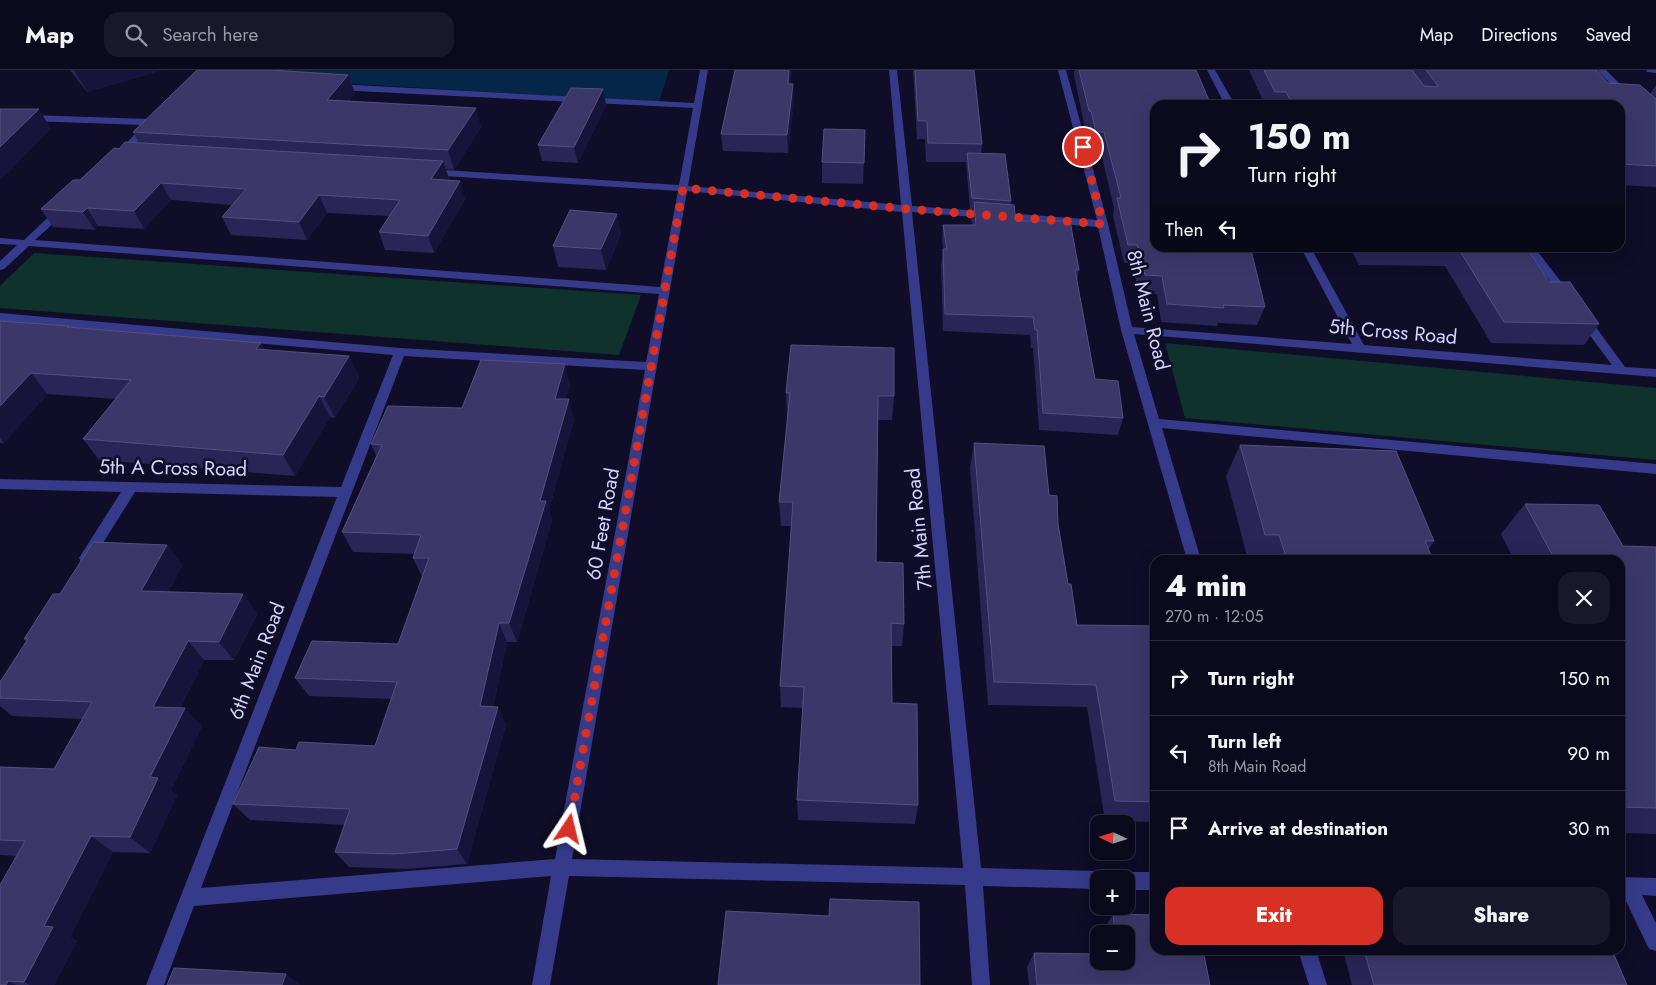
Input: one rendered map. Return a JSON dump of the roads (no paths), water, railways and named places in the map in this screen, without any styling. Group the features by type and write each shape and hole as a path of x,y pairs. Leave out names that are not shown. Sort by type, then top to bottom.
{"street":[{"name":"60 Feet Road","path":"541,985 704,70"},
{"name":"7th Main Road","path":"893,70 973,876 981,985"},
{"name":"8th Main Road","path":"1062,70 1103,224 1127,330 1193,555"},
{"path":"1211,70 1227,100"},
{"path":"1601,70 1635,104"},
{"path":"1650,70 1656,70"},
{"path":"328,86 698,106"},
{"path":"0,117 154,118 128,154 110,166"},
{"path":"418,172 683,188 907,209 1103,224"},
{"path":"0,267 70,203"},
{"path":"0,242 664,291"},
{"path":"1308,252 1360,348"},
{"path":"1533,252 1621,369"},
{"path":"0,317 400,352 651,366"},
{"name":"5th Cross Road","path":"1127,330 1656,373"},
{"name":"6th Main Road","path":"156,985 400,352"},
{"path":"1154,423 1656,469"},
{"name":"5th A Cross Road","path":"0,484 345,492"},
{"path":"78,570 131,487"},
{"path":"189,898 562,867 1090,880"},
{"path":"1135,881 1150,881"},
{"path":"1625,886 1656,887"},
{"path":"1625,888 1656,942"},
{"path":"1309,955 1318,985"}],"water":[{"path":"220,70 669,70 659,102 205,75"}]}
